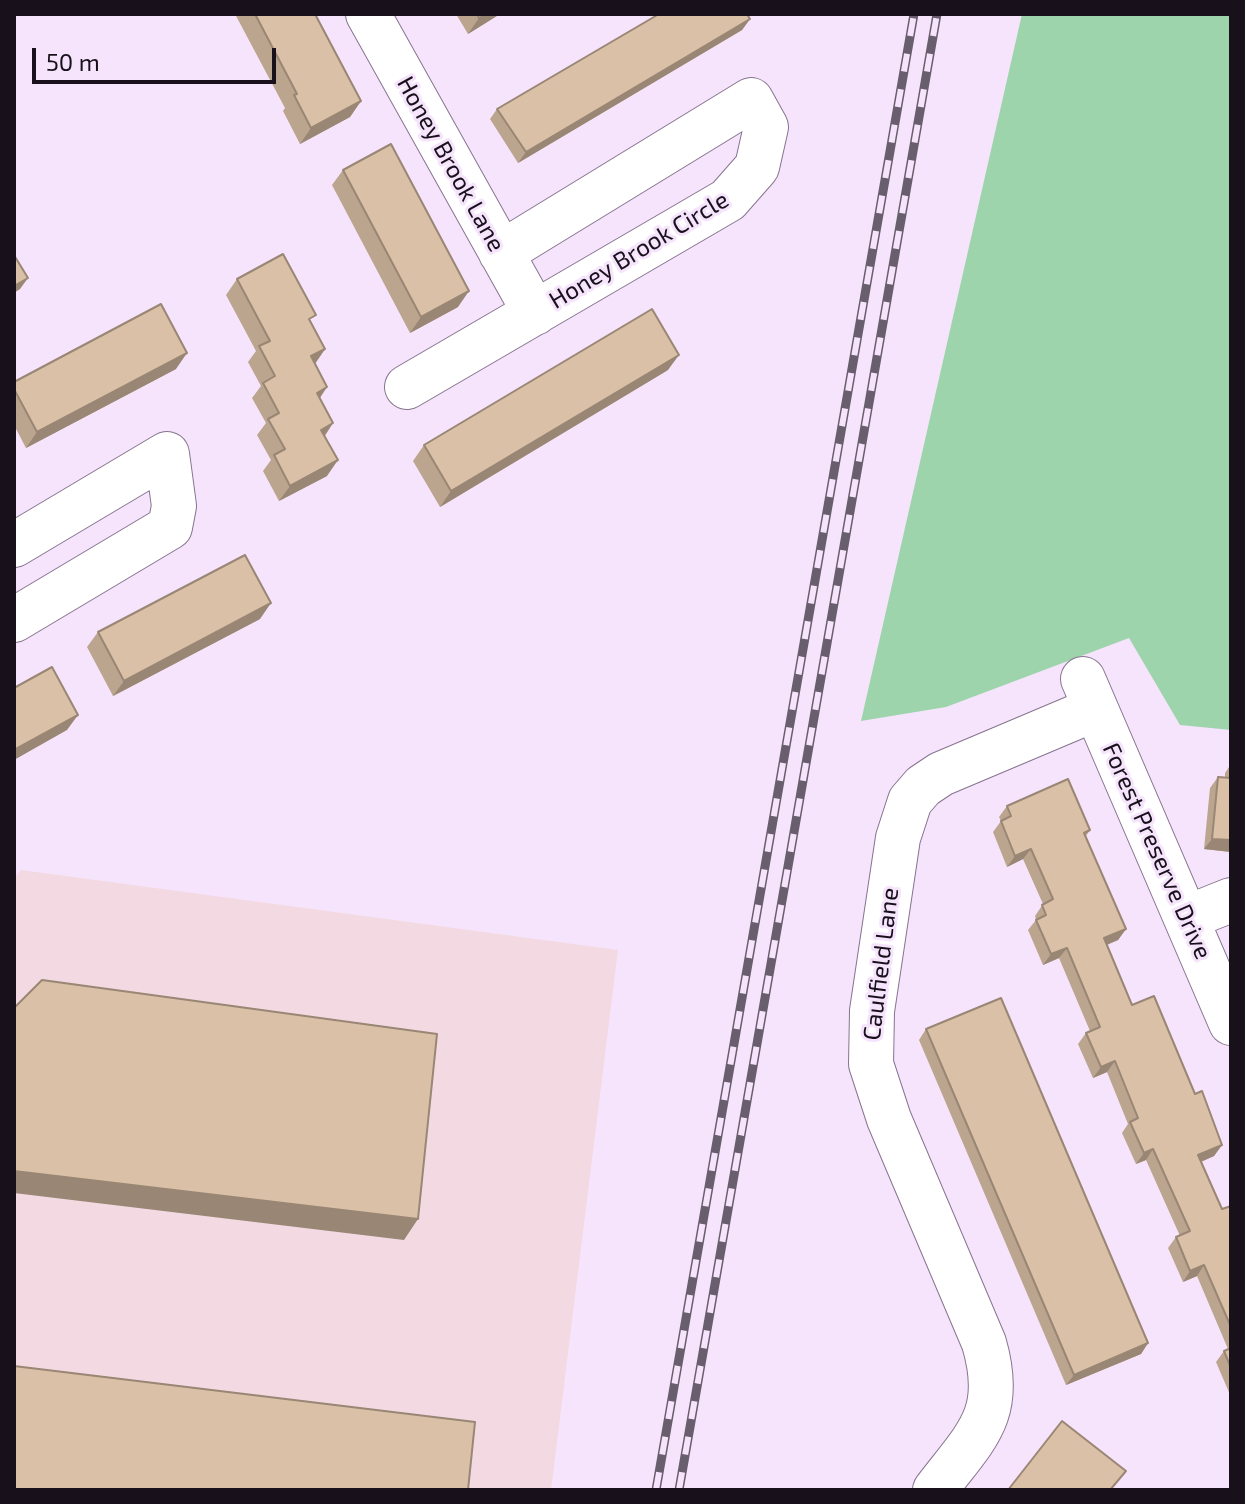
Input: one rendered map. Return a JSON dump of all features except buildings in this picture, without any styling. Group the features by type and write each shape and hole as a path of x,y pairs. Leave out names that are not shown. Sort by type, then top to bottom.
{"street":[{"name":"Honey Brook Lane","path":"368,14 535,313"},
{"name":"Honey Brook Circle","path":"407,387 728,200 757,167 766,127 751,100 501,253"},
{"path":"14,620 170,527 174,506 167,454 15,542"},
{"name":"Forest Preserve Drive","path":"1089,694 1231,1023"},
{"name":"Caulfield Lane","path":"935,1490 984,1423 990,1407 993,1376 984,1343 889,1119 871,1064 872,1011 898,838 910,801 923,786 1089,694"},
{"path":"1186,918 1231,900"}],"shaded area":[{"path":"21,870 618,950 551,1490 14,1490 14,878"}],"green space":[{"path":"1022,14 1231,14 1231,730 1180,725 1129,638 946,707 861,721"}],"railway":[{"path":"656,1490 914,14"},
{"path":"679,1490 937,14"}]}
